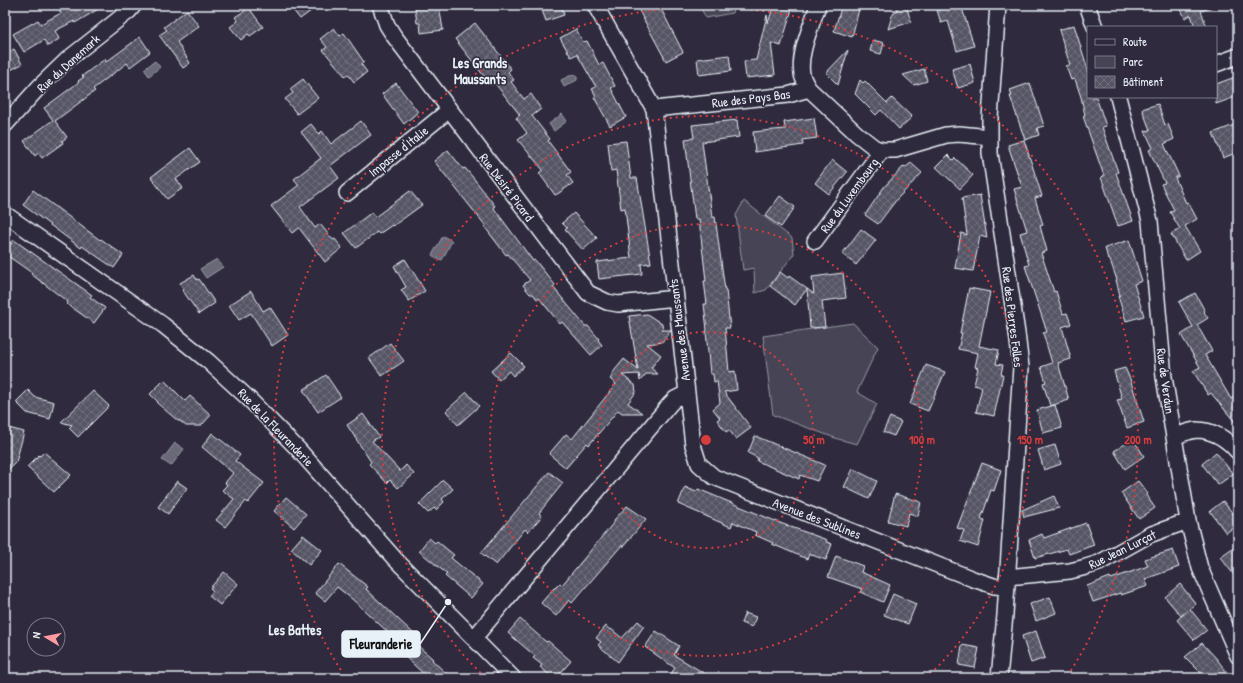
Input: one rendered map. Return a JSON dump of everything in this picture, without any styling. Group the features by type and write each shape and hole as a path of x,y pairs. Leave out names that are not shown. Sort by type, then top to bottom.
{"street":[{"name":"Rue du Danemark","path":"5,125 39,87 68,59 129,11 134,5"},
{"name":"Rue Désiré Picard","path":"380,5 387,25 394,36 588,293 607,302 618,304 676,298"},
{"name":"Avenue des Maussants","path":"474,638 670,404 675,399 687,393 654,109 596,5"},
{"path":"809,89 802,74 801,63 818,5"},
{"name":"Rue des Pierres Folles","path":"998,5 990,137 991,165 1021,367 1007,582 999,678"},
{"path":"1087,5 1095,26"},
{"path":"1217,64 1238,56"},
{"name":"Rue des Pays Bas","path":"654,109 788,95 809,89 870,145 882,150"},
{"name":"Rue de Verdun","path":"1120,98 1150,221 1164,377 1188,521 1200,568 1238,656"},
{"name":"Impasse d'Italie","path":"347,193 449,110"},
{"path":"882,150 895,150 954,134 990,137"},
{"name":"Rue du Luxembourg","path":"815,241 882,150"},
{"name":"Rue de la Fleuranderie","path":"5,214 163,325 209,362 249,399 298,449 395,559 513,678"},
{"name":"Avenue des Sublines","path":"687,393 693,446 699,464 714,477 984,584 1007,582"},
{"path":"1174,437 1197,430 1210,432 1229,442 1238,452"},
{"name":"Rue Jean Lurçat","path":"1007,582 1086,568 1099,563 1149,535 1188,521"}],"green space":[{"path":"699,5 734,5 732,13 706,18"},
{"path":"744,201 792,238 794,254 766,290 755,293 754,268 743,270 736,215"},
{"path":"853,323 878,347 857,392 877,404 857,444 838,439 773,415 763,336"}],"water":[{"path":"155,61 160,67 149,76 144,69"},
{"path":"574,74 577,76 577,80 564,87 561,80"},
{"path":"562,114 567,121 554,131 549,124"},
{"path":"443,236 452,241 442,260 432,255"},
{"path":"217,259 223,267 206,278 200,269"},
{"path":"175,443 184,449 171,466 162,460"}],"building":[{"path":"65,5 105,5 75,23 74,21 55,31 59,39 48,46 44,40 24,52 13,34 38,20 41,24 61,13 59,9"},
{"path":"289,5 319,5 300,19"},
{"path":"439,5 443,30 421,33 420,23 417,23 415,8"},
{"path":"540,5 561,5 564,15 546,21"},
{"path":"636,5 659,5 683,52 666,61"},
{"path":"774,5 792,9 781,46 771,43 775,75 746,78 744,61 756,60 767,15 768,23"},
{"path":"842,5 860,5 852,37 834,31"},
{"path":"898,5 906,5 911,22 888,29 892,16 896,12"},
{"path":"952,5 961,5 974,46 957,51 948,21 941,23 937,10"},
{"path":"1179,5 1215,5 1201,11 1207,26 1195,26 1191,15 1185,18"},
{"path":"249,8 263,27 250,36 248,34 241,40 230,27 238,21 235,17"},
{"path":"187,10 199,26 177,42 190,63 183,68 159,35 167,30 164,27"},
{"path":"475,23 511,69 508,72 514,80 511,82 524,99 531,94 541,109 532,116 550,139 548,141 571,172 567,175 573,183 555,195 539,173 543,170 518,140 527,133 516,118 520,115 494,82 491,85 455,39"},
{"path":"1074,25 1087,67 1087,98 1096,98 1106,126 1102,127 1133,221 1118,226 1101,177 1104,176 1083,116 1085,115 1081,97 1075,79 1071,80 1066,66 1070,65 1059,30"},
{"path":"334,28 340,36 344,33 364,62 361,64 367,72 354,82 348,74 345,76 323,50 327,47 320,39"},
{"path":"576,29 583,42 587,41 599,65 603,63 615,86 611,88 626,117 610,126 594,97 596,96 592,89 596,87 577,54 571,57 560,38"},
{"path":"140,37 150,52 130,67 127,63 93,89 95,91 55,121 67,137 62,141 63,143 42,158 38,153 35,156 24,141 53,120 44,108 79,82 78,81 84,77 82,76 105,59 106,62"},
{"path":"873,40 884,43 881,54 870,51"},
{"path":"14,49 22,64 5,73 5,54"},
{"path":"848,50 838,85 826,73"},
{"path":"729,55 731,71 699,75 697,59"},
{"path":"970,64 975,83 958,88 952,69"},
{"path":"924,69 927,81 914,85 903,75"},
{"path":"1238,76 1238,96 1216,104 1217,84"},
{"path":"303,79 318,98 297,114 285,99 293,93 290,89"},
{"path":"860,80 863,83 865,81 887,103 892,98 912,117 899,129 881,110 876,115 855,94"},
{"path":"396,83 418,112 404,124 382,94"},
{"path":"1030,83 1044,126 1037,128 1039,135 1025,140 1010,96 1012,96 1010,90"},
{"path":"1158,104 1165,125 1168,124 1174,139 1164,144 1179,176 1175,178 1186,203 1188,202 1197,219 1185,226 1200,251 1186,260 1171,234 1180,229 1170,212 1174,210 1161,184 1165,183 1149,150 1153,148 1145,131 1150,130 1142,109"},
{"path":"814,118 817,138 802,140 803,145 755,152 753,132 785,129 784,122"},
{"path":"737,120 739,137 702,142 712,217 715,217 726,290 730,328 725,328 729,372 735,371 737,390 724,392 751,428 736,439 729,430 726,432 717,420 720,418 713,409 720,403 717,381 714,382 713,374 710,374 704,304 707,304 704,281 706,281 699,219 695,219 685,139 694,138 692,125"},
{"path":"361,121 371,135 330,166 339,178 300,207 315,228 320,224 333,240 335,239 342,248 325,262 299,228 292,233 271,206 299,185 294,179 321,158 301,132 311,124 319,134 322,131 331,144"},
{"path":"1234,125 1238,135 1238,152 1223,158 1213,133"},
{"path":"1024,140 1042,196 1035,198 1043,225 1040,226 1047,251 1041,253 1054,292 1056,291 1063,314 1067,313 1071,324 1062,327 1071,359 1058,363 1069,400 1050,406 1043,383 1046,382 1041,367 1052,363 1043,333 1047,332 1025,266 1029,265 1020,233 1027,231 1014,189 1022,187 1008,145"},
{"path":"626,141 631,178 637,178 651,263 641,264 642,274 599,279 597,262 631,258 625,208 621,209 616,170 611,171 608,143"},
{"path":"190,148 200,162 176,179 183,188 167,199 151,177"},
{"path":"448,150 463,169 465,168 495,206 493,207 533,261 535,260 555,285 553,287 585,326 588,326 599,339 598,340 602,345 591,355 562,322 560,324 539,298 537,299 533,294 530,294 523,285 530,280 508,254 506,255 484,226 485,225 434,161"},
{"path":"948,155 953,160 955,158 973,175 960,189 936,167"},
{"path":"832,160 847,172 829,194 815,183"},
{"path":"911,163 922,173 897,199 878,224 865,215 884,187 904,166 906,167"},
{"path":"33,190 100,240 101,239 123,255 114,268 82,246 81,248 23,205"},
{"path":"410,191 422,205 393,226 392,225 379,234 377,232 356,248 344,233 372,212 375,217"},
{"path":"980,195 987,238 980,236 973,271 955,268 961,233 967,235 962,198"},
{"path":"780,196 795,207 781,227 765,216"},
{"path":"574,213 597,238 583,250 565,230 567,228 562,223"},
{"path":"861,229 876,240 856,265 842,254"},
{"path":"5,239 11,244 14,240 92,295 90,297 105,308 94,323 67,304 68,302 31,274 32,273 5,254"},
{"path":"1129,240 1142,281 1134,284 1144,316 1126,321 1118,296 1120,295 1117,280 1105,248"},
{"path":"405,259 425,291 409,301 401,290 406,287 394,266"},
{"path":"780,272 788,278 789,276 814,294 812,277 843,273 846,298 822,301 825,327 810,328 807,289 795,305 770,286"},
{"path":"194,275 197,280 199,279 215,303 199,314 183,291 184,290 180,283"},
{"path":"969,288 990,292 979,346 999,350 996,364 1003,365 1001,374 1003,375 994,416 976,412 982,387 974,385 978,368 975,367 978,353 958,349"},
{"path":"251,291 263,311 270,307 288,335 272,346 251,313 239,320 229,305"},
{"path":"1195,293 1208,318 1197,325 1212,351 1205,355 1231,399 1238,393 1238,426 1211,393 1208,395 1193,371 1200,367 1181,335 1193,327 1179,302"},
{"path":"647,314 662,324 663,330 671,330 662,342 647,344 661,355 651,368 658,374 646,374 640,381 639,374 622,375 635,385 636,392 628,403 642,413 622,413 618,410 589,445 587,443 566,468 549,454 566,434 572,439 616,384 610,379 613,375 611,375 624,359 638,370 629,316"},
{"path":"390,343 404,361 382,376 369,358"},
{"path":"511,353 524,366 513,376 509,371 499,380 491,371"},
{"path":"926,365 945,372 928,411 910,404"},
{"path":"1125,368 1144,422 1127,428 1117,400 1122,399 1114,371"},
{"path":"326,375 341,397 318,412 303,390"},
{"path":"164,380 185,401 190,396 211,415 201,426 186,426 157,403 158,402 150,394"},
{"path":"28,390 35,397 54,402 50,419 27,413 16,402"},
{"path":"93,391 109,406 78,437 69,428 72,425 61,422"},
{"path":"467,392 479,406 458,425 446,411"},
{"path":"1055,405 1062,428 1043,433 1037,410"},
{"path":"363,414 379,437 372,441 400,471 406,465 414,474 398,488 390,480 387,483 369,464 371,462 347,425"},
{"path":"890,417 901,422 894,436 883,432"},
{"path":"5,427 24,432 16,462 5,473"},
{"path":"212,433 240,455 235,461 264,483 248,503 246,501 225,527 216,520 234,499 222,490 227,485 225,483 233,473 202,447"},
{"path":"755,436 825,465 817,481 800,475 799,479 757,461 758,458 748,453"},
{"path":"1133,439 1144,456 1125,469 1114,451"},
{"path":"1055,445 1061,464 1044,470 1038,450"},
{"path":"44,452 71,475 54,492 27,467"},
{"path":"1216,452 1233,474 1218,485 1202,464"},
{"path":"982,463 1001,470 994,491 991,490 981,519 985,520 978,547 960,541 964,530 957,528"},
{"path":"853,469 877,481 869,499 844,487"},
{"path":"549,472 563,483 539,513 542,516 528,532 525,529 496,565 481,553"},
{"path":"443,480 453,489 442,499 444,502 436,510 434,508 428,513 419,504"},
{"path":"177,481 187,488 168,514 158,507"},
{"path":"1138,481 1148,494 1146,495 1155,508 1139,519 1121,493"},
{"path":"685,487 696,492 698,489 780,523 827,540 826,542 832,544 826,560 809,554 807,559 772,544 773,543 755,535 756,532 733,522 731,527 678,504"},
{"path":"895,494 921,502 918,516 909,513 906,526 888,521"},
{"path":"1054,496 1059,508 1024,517 1022,510"},
{"path":"286,497 306,514 294,528 274,511"},
{"path":"1223,501 1238,520 1238,524 1226,533 1210,511"},
{"path":"627,506 646,519 623,547 622,545 572,603 569,600 556,616 541,603 554,588 560,583 562,585"},
{"path":"1086,523 1094,545 1069,554 1067,549 1035,558 1029,540 1042,534 1044,538"},
{"path":"303,535 322,550 309,565 291,549"},
{"path":"429,538 435,543 437,541 454,555 451,558 483,584 471,598 445,576 447,574 419,551"},
{"path":"1238,544 1238,580 1220,557"},
{"path":"1173,550 1179,567 1145,579 1148,586 1093,602 1087,586 1110,577 1111,579 1148,566 1145,559"},
{"path":"836,556 863,566 861,572 890,585 883,602 860,592 862,589 828,577"},
{"path":"339,564 368,587 366,589 414,634 410,639 433,659 432,660 451,678 428,678 386,641 391,635 337,587 325,601 315,593"},
{"path":"224,572 238,584 220,605 209,596 213,591 210,588"},
{"path":"1180,584 1196,604 1190,609 1207,630 1194,640 1177,620 1188,610 1181,616 1165,597"},
{"path":"893,594 916,604 908,624 884,615"},
{"path":"1050,597 1056,613 1036,621 1030,604"},
{"path":"745,613 756,617 752,627 741,623"},
{"path":"520,619 546,642 548,641 571,661 556,678 553,678 540,667 542,665 533,658 535,656 508,633"},
{"path":"638,621 644,626 618,662 598,645 601,642 596,638 606,626 622,638"},
{"path":"656,631 679,646 674,655 712,678 668,678 675,668 645,647"},
{"path":"1036,631 1045,658 1031,663 1022,636"},
{"path":"1202,643 1216,658 1231,678 1206,678 1185,657"},
{"path":"962,645 979,648 975,668 959,665"}],"place":[{"name":"Fleuranderie","path":"448,602"}],"district":[{"name":"Les Grands Maussants","path":"480,70"},
{"name":"Les Battes","path":"295,629"}]}
